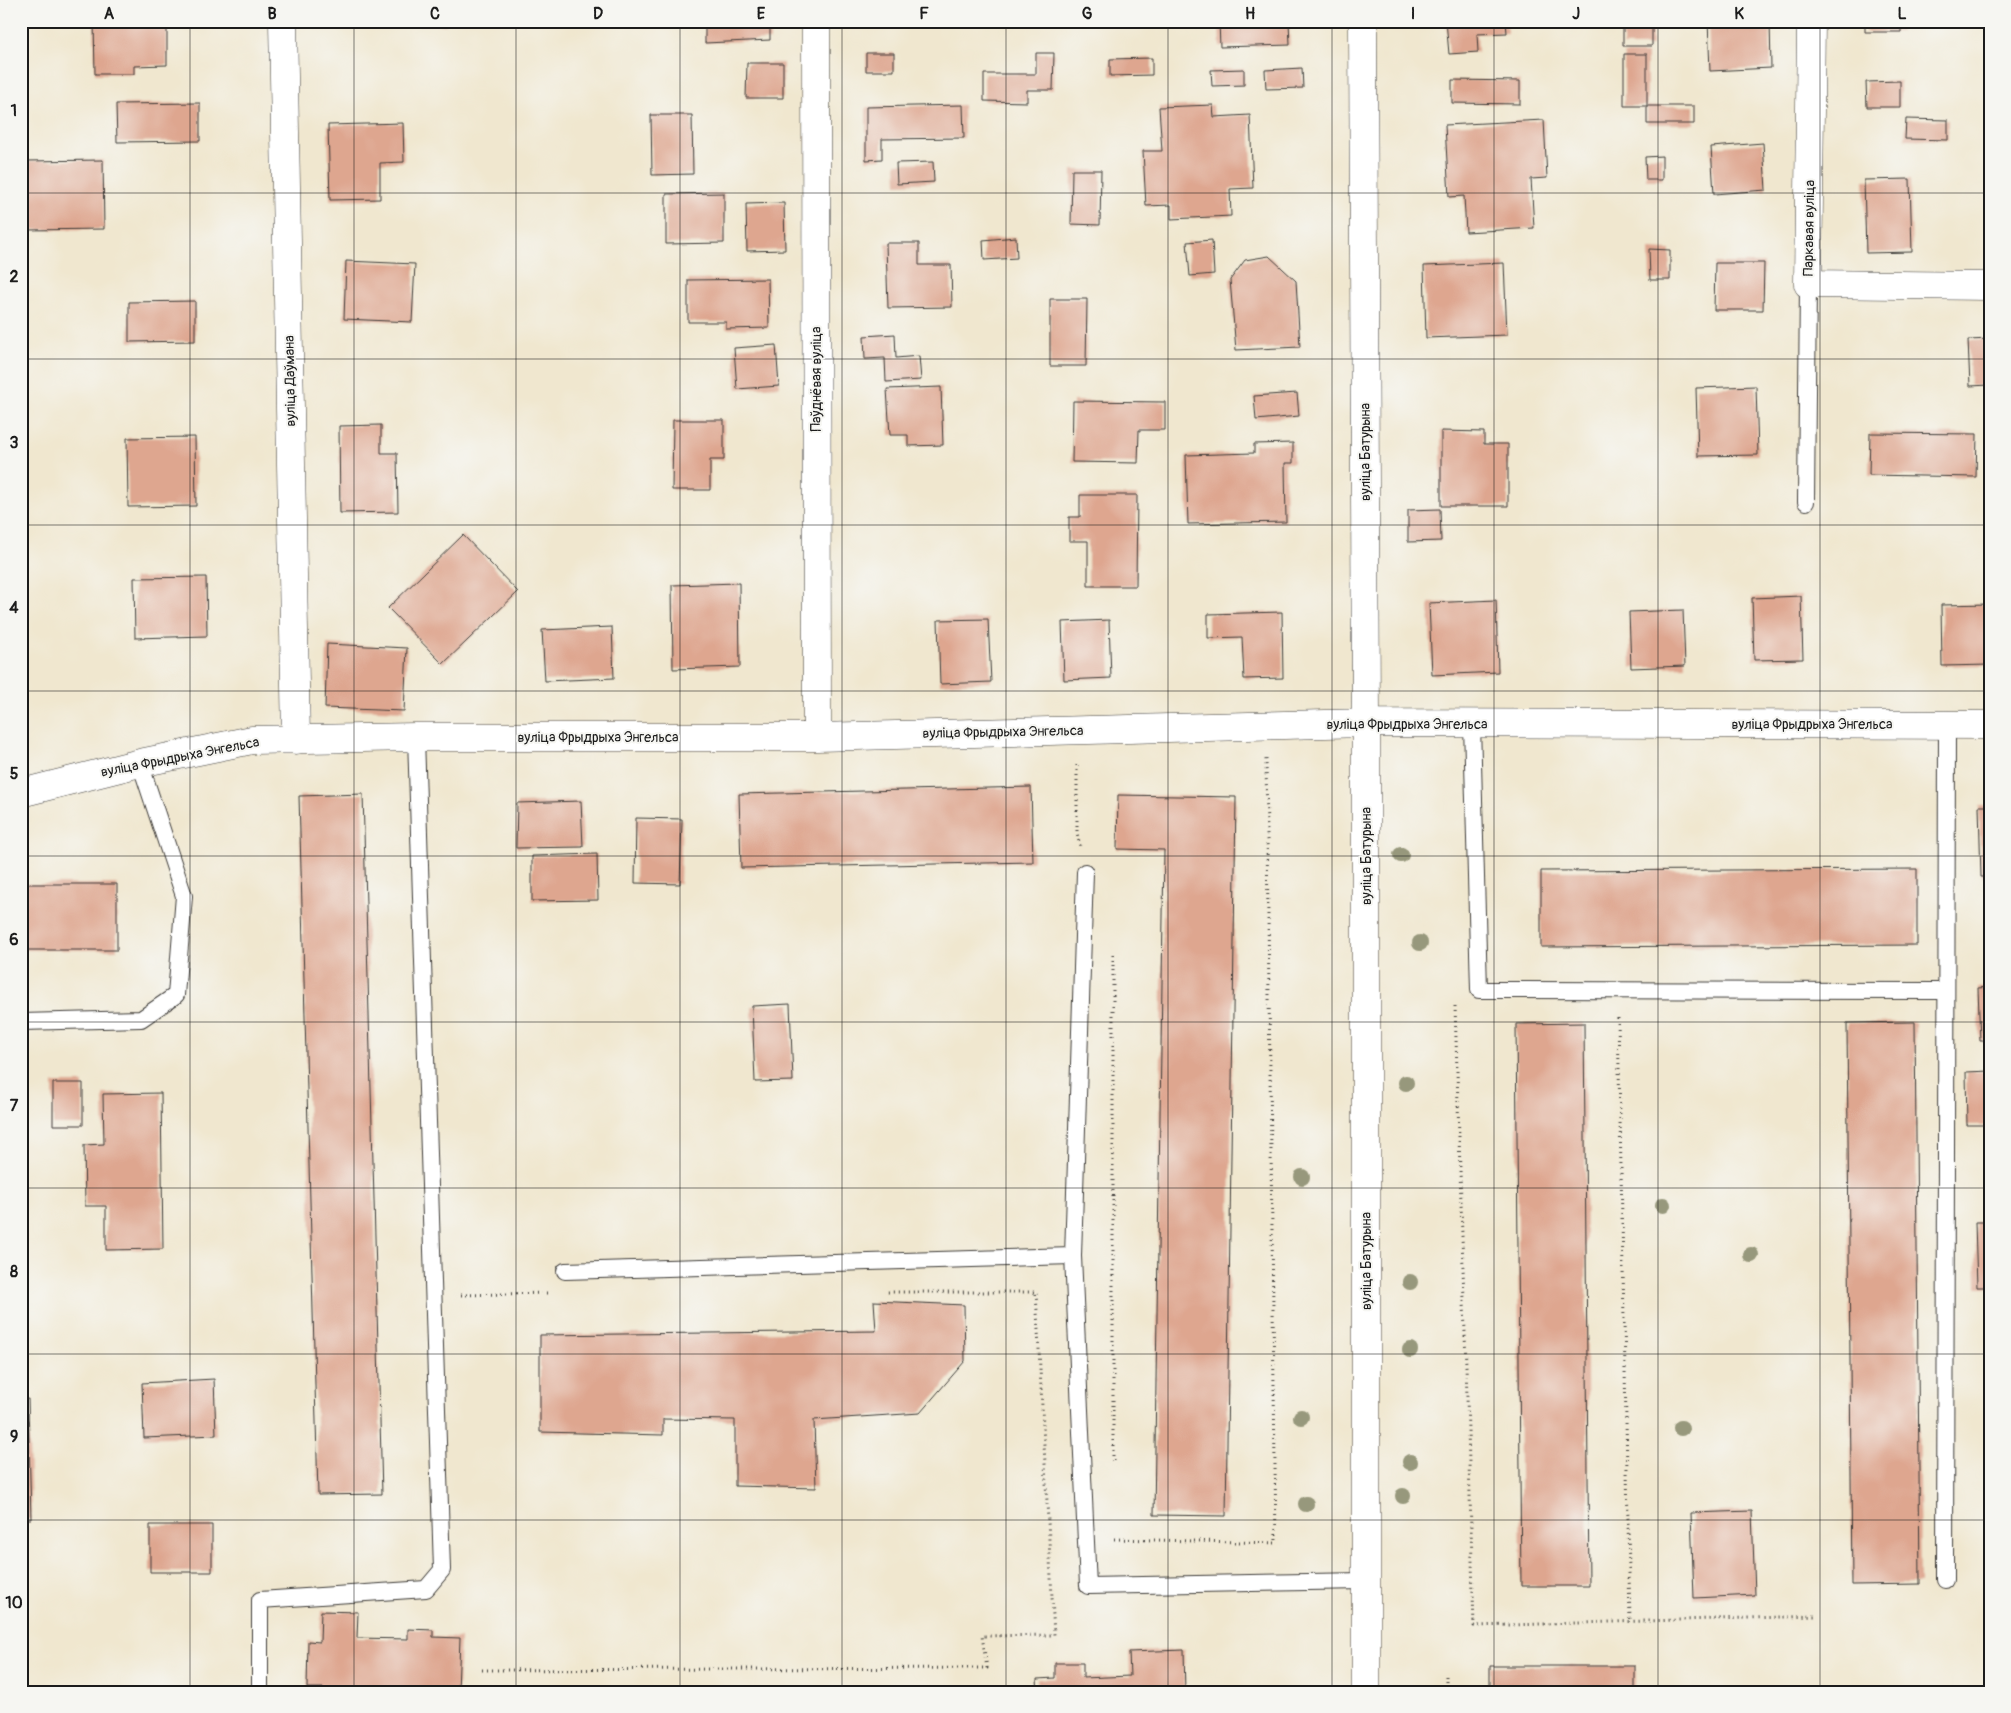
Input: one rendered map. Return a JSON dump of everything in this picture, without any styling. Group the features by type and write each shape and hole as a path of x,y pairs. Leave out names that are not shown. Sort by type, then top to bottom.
{"street":[{"name":"вуліца Даўмана","path":"283,21 296,740"},
{"name":"Паўднёвая вуліца","path":"816,21 817,737"},
{"name":"вуліца Батурына","path":"1363,21 1366,723 1366,1692"},
{"name":"Паркавая вуліца","path":"1811,21 1808,284 1990,286"},
{"name":"вуліца Фрыдрыха Энгельса","path":"21,793 140,763 252,740 416,737 817,737 1366,723 1990,724"}],"lane":[{"path":"1806,502 1808,284"},
{"path":"1472,724 1479,990 1946,991"},
{"path":"1945,1580 1947,725"},
{"path":"260,1692 260,1600 426,1589 442,1570 416,737"},
{"path":"21,1022 141,1019 176,994 184,896 140,763"},
{"path":"1085,872 1073,1256 1088,1586 1365,1581"},
{"path":"565,1271 1073,1256"}],"path":[{"path":"1113,1539 1276,1543 1266,757"},
{"path":"1617,990 1630,1621"},
{"path":"1455,1001 1474,1626 1817,1616"},
{"path":"482,1670 987,1668 982,1636 1054,1635 1036,1292"},
{"path":"1446,1676 1446,1692"}],"building":[{"path":"94,21 167,21 167,65 134,66 134,74 95,74"},
{"path":"369,21 446,21 446,25 369,25"},
{"path":"705,21 770,21 770,40 705,43"},
{"path":"1219,21 1289,21 1290,45 1220,47"},
{"path":"1446,21 1506,21 1507,33 1477,34 1478,52 1449,54"},
{"path":"1623,21 1652,21 1652,46 1623,46"},
{"path":"1708,21 1770,21 1771,68 1710,71"},
{"path":"1865,21 1901,21 1901,32 1865,32"},
{"path":"866,53 894,53 894,71 866,71"},
{"path":"1036,53 1054,53 1053,90 1027,90 1027,102 984,101 984,74 1036,74"},
{"path":"1624,54 1647,54 1647,106 1624,106"},
{"path":"1152,58 1152,75 1110,76 1110,59"},
{"path":"747,63 783,63 783,98 746,98"},
{"path":"1302,68 1303,88 1266,89 1265,70"},
{"path":"1244,69 1244,85 1212,86 1211,70"},
{"path":"1452,80 1520,81 1520,104 1452,103"},
{"path":"1900,81 1900,107 1867,107 1866,82"},
{"path":"200,103 200,141 117,142 116,104"},
{"path":"963,105 964,138 882,139 882,159 866,160 866,107"},
{"path":"1213,105 1214,117 1250,115 1253,188 1230,189 1231,216 1171,219 1171,205 1146,206 1143,151 1162,151 1159,107"},
{"path":"1647,106 1694,106 1694,124 1647,124"},
{"path":"651,115 692,115 693,174 652,175"},
{"path":"1906,119 1948,120 1948,140 1905,139"},
{"path":"1544,120 1547,178 1531,179 1534,228 1466,232 1464,196 1449,197 1445,125"},
{"path":"403,123 404,162 380,163 380,199 330,200 328,125"},
{"path":"1763,143 1766,190 1714,194 1711,147"},
{"path":"1662,156 1662,180 1646,180 1645,157"},
{"path":"103,160 104,229 27,230 26,161"},
{"path":"933,162 934,182 897,184 896,163"},
{"path":"1072,170 1101,170 1100,225 1071,224"},
{"path":"1910,179 1912,252 1866,253 1864,180"},
{"path":"724,193 724,243 666,244 666,194"},
{"path":"784,203 785,250 747,251 746,204"},
{"path":"1016,237 1017,258 984,260 983,240"},
{"path":"1212,240 1214,274 1190,276 1187,242"},
{"path":"886,243 919,243 919,265 951,265 952,307 888,308"},
{"path":"1649,249 1670,250 1670,280 1650,280"},
{"path":"1269,256 1296,281 1300,347 1236,350 1230,280 1245,260"},
{"path":"346,261 415,264 412,322 344,319"},
{"path":"1504,263 1507,335 1426,338 1424,266"},
{"path":"1715,263 1764,263 1763,310 1714,310"},
{"path":"768,279 769,328 726,329 726,322 688,322 688,280"},
{"path":"1050,299 1087,299 1086,366 1050,366"},
{"path":"195,301 195,341 129,342 129,302"},
{"path":"895,334 896,358 919,356 921,380 886,382 885,358 865,359 864,336"},
{"path":"1990,339 1990,385 1970,386 1968,340"},
{"path":"776,345 779,386 737,389 734,348"},
{"path":"1756,386 1758,455 1698,456 1696,388"},
{"path":"941,387 943,445 908,446 908,435 890,435 887,389"},
{"path":"1297,393 1299,416 1256,420 1254,396"},
{"path":"1073,401 1165,402 1165,430 1139,430 1138,463 1072,462"},
{"path":"673,420 724,420 724,460 710,460 710,490 672,490"},
{"path":"381,425 381,453 397,453 398,512 340,513 339,426"},
{"path":"1441,431 1484,432 1484,444 1508,444 1508,506 1441,506"},
{"path":"1870,433 1977,434 1976,477 1869,475"},
{"path":"195,437 196,506 128,507 127,438"},
{"path":"1293,443 1293,463 1285,463 1286,522 1188,524 1186,455 1254,453 1254,444"},
{"path":"1080,495 1137,495 1136,586 1088,586 1088,541 1069,541 1069,517 1080,517"},
{"path":"1440,509 1441,541 1408,542 1408,510"},
{"path":"463,535 518,592 443,664 388,608"},
{"path":"206,577 207,636 135,638 134,578"},
{"path":"739,583 740,667 673,669 672,585"},
{"path":"1801,596 1803,659 1754,660 1752,598"},
{"path":"1496,600 1498,672 1432,675 1429,603"},
{"path":"1990,604 1990,665 1942,666 1941,605"},
{"path":"1683,610 1685,666 1631,668 1629,612"},
{"path":"1282,612 1283,678 1244,679 1242,637 1208,638 1208,614"},
{"path":"988,619 991,682 940,684 938,620"},
{"path":"1109,620 1111,678 1064,680 1062,622"},
{"path":"612,627 614,678 545,681 542,630"},
{"path":"327,644 407,648 404,711 325,708"},
{"path":"1031,787 1033,862 741,868 739,794"},
{"path":"363,794 382,1494 318,1495 299,796"},
{"path":"1118,795 1236,797 1226,1516 1154,1515 1164,850 1117,849"},
{"path":"581,801 583,847 516,848 517,803"},
{"path":"1979,806 1990,806 1990,877 1981,877"},
{"path":"636,818 682,819 680,884 635,883"},
{"path":"597,854 598,900 532,901 532,856"},
{"path":"1917,869 1917,945 1541,947 1541,871"},
{"path":"21,884 117,884 117,950 21,950"},
{"path":"1990,987 1990,1041 1980,1041 1978,988"},
{"path":"790,1004 793,1081 755,1082 752,1006"},
{"path":"1915,1022 1920,1584 1852,1585 1847,1023"},
{"path":"1584,1023 1589,1586 1521,1586 1516,1024"},
{"path":"1990,1071 1990,1125 1967,1125 1966,1072"},
{"path":"53,1083 83,1083 83,1125 53,1125"},
{"path":"161,1093 163,1249 106,1250 106,1206 85,1206 84,1145 104,1144 103,1094"},
{"path":"1975,1222 1990,1222 1990,1287 1977,1287"},
{"path":"21,1233 26,1233 27,1352 21,1352"},
{"path":"874,1301 964,1305 965,1361 920,1413 814,1420 816,1488 735,1486 735,1420 663,1419 663,1435 540,1432 540,1335 876,1331"},
{"path":"214,1379 216,1435 144,1438 142,1383"},
{"path":"28,1399 31,1519 21,1519 21,1400"},
{"path":"1752,1511 1755,1595 1694,1598 1691,1513"},
{"path":"150,1525 212,1525 212,1572 150,1572"},
{"path":"321,1611 358,1612 357,1638 408,1639 408,1629 433,1630 433,1637 460,1638 458,1692 323,1692 323,1688 307,1688 308,1641 320,1642"},
{"path":"1184,1650 1185,1692 1038,1692 1037,1679 1055,1678 1055,1663 1083,1663 1083,1678 1130,1676 1129,1652"},
{"path":"1490,1666 1635,1666 1635,1692 1490,1692"}]}
